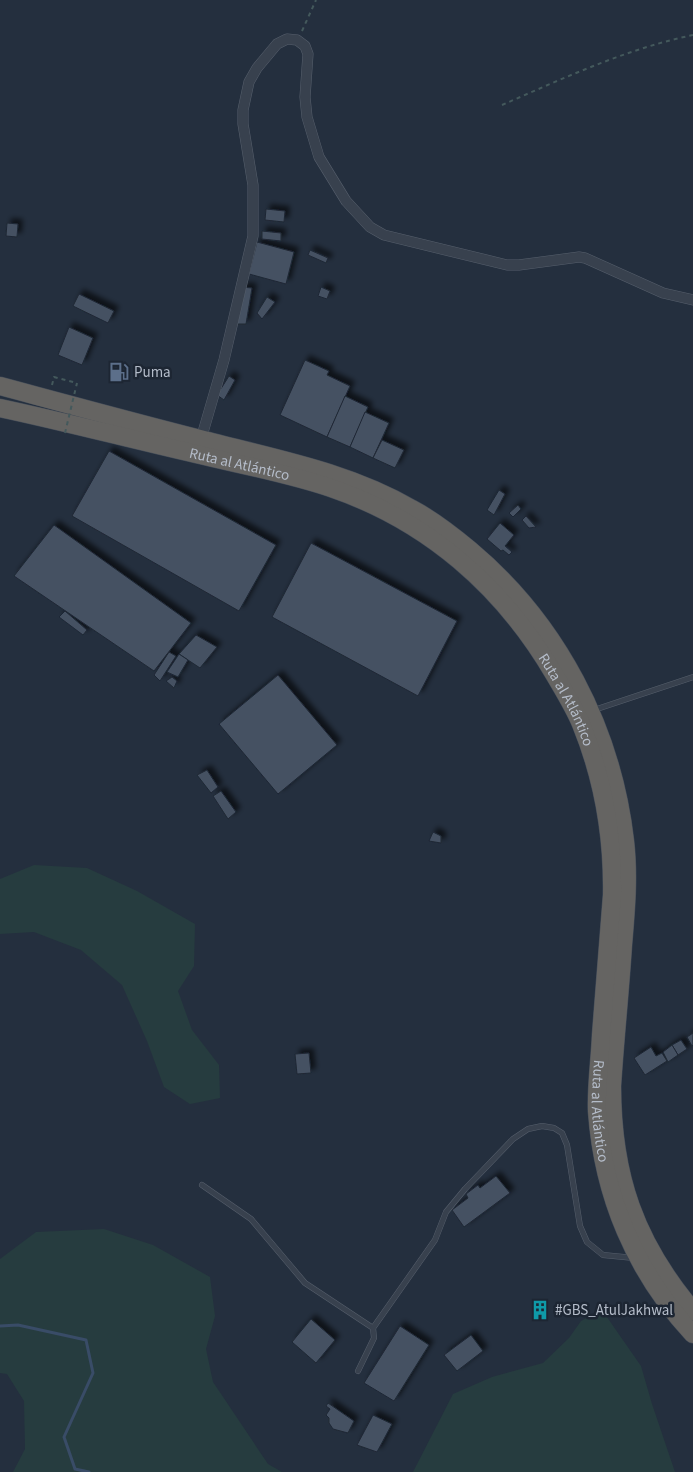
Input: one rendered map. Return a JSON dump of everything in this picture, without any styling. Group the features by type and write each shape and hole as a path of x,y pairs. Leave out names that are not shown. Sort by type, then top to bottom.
{"highway":[{"name":"Ruta al Atlántico","path":"0,386 201,440 287,460 336,475 412,509 451,534 505,582 525,606 554,645 583,693 606,751 615,782 625,842 627,870 612,1086 615,1145 626,1194 649,1248 677,1292 693,1311"},
{"path":"0,403 48,414 53,412 55,407 52,400 49,399"},
{"name":"Ruta al Atlántico","path":"0,408 283,474 332,488 371,504 442,546 470,568 515,615 539,648 581,724 593,758 607,817 612,895 597,1110 601,1148 607,1177 619,1218 638,1258 661,1295 693,1334"}],"street":[{"path":"201,440 224,360 253,236 253,186 243,117 249,82 257,68 277,44 287,40 297,40 305,46 308,54 305,97 307,117 319,157 346,201 370,227 384,235 507,265 579,257 585,258 675,297 693,300"}],"lane":[{"path":"591,711 693,677"},
{"path":"358,1371 374,1338 373,1328 436,1240 446,1212 513,1138 528,1129 542,1126 554,1128 562,1133 567,1145 580,1226 587,1242 603,1255 638,1258"},
{"path":"202,1186 252,1219 305,1283 373,1328"}],"path":[{"path":"297,40 316,0"},
{"path":"502,105 615,58 660,42 693,35"},
{"path":"54,377 78,383 66,433"}],"green space":[{"path":"34,865 87,868 137,891 195,924 194,966 178,991 192,1030 219,1065 220,1098 190,1104 164,1087 147,1041 122,985 81,950 34,932 0,934 0,879"},
{"path":"104,1229 153,1245 210,1277 215,1316 206,1349 213,1382 268,1464 282,1472 13,1472 25,1449 24,1401 7,1374 0,1373 0,1259 36,1232"},
{"path":"602,1310 641,1366 675,1472 413,1472 453,1394 492,1377 543,1363 569,1338 581,1321"}],"building":[{"path":"266,209 285,211 284,222 265,220"},
{"path":"7,223 18,224 17,237 6,236"},
{"path":"262,231 281,233 281,241 262,239"},
{"path":"257,242 294,252 286,284 249,274"},
{"path":"310,250 328,258 326,263 308,255"},
{"path":"242,287 252,288 246,324 237,324"},
{"path":"321,287 330,291 327,299 318,296"},
{"path":"79,294 114,311 108,323 73,306"},
{"path":"267,297 275,302 262,319 257,313"},
{"path":"69,327 93,338 82,365 58,355"},
{"path":"305,360 329,371 327,375 350,386 327,437 280,415"},
{"path":"229,376 235,380 224,400 217,395"},
{"path":"345,396 368,407 350,447 327,437"},
{"path":"365,412 389,423 373,458 350,447"},
{"path":"382,440 404,450 395,468 373,458"},
{"path":"109,451 276,545 239,611 72,516"},
{"path":"499,490 505,494 494,515 487,510"},
{"path":"518,505 521,509 513,517 509,513"},
{"path":"526,516 536,527 529,528 522,520"},
{"path":"500,523 514,535 505,546 512,552 509,555 487,539"},
{"path":"54,525 191,623 154,671 14,576"},
{"path":"311,543 457,621 418,696 272,617"},
{"path":"65,611 87,630 83,635 59,617"},
{"path":"196,635 217,647 200,668 179,654"},
{"path":"169,652 176,656 160,681 154,675"},
{"path":"179,654 188,660 178,677 167,672"},
{"path":"278,675 337,745 278,794 219,724"},
{"path":"172,677 177,681 174,688 166,681"},
{"path":"207,770 218,787 211,793 197,775"},
{"path":"221,791 236,812 228,819 213,796"},
{"path":"433,832 441,836 441,843 429,841"},
{"path":"693,1033 693,1045 692,1046 687,1037"},
{"path":"681,1040 687,1049 678,1055 672,1045"},
{"path":"672,1045 678,1055 668,1062 663,1052"},
{"path":"651,1047 656,1056 662,1053 667,1061 645,1075 634,1058"},
{"path":"309,1053 311,1073 297,1074 295,1054"},
{"path":"496,1176 510,1193 464,1227 452,1210 468,1198 466,1194 478,1185 480,1188"},
{"path":"311,1319 335,1340 316,1363 292,1342"},
{"path":"400,1326 429,1345 394,1401 364,1383"},
{"path":"471,1335 483,1351 457,1371 444,1355"},
{"path":"328,1403 354,1421 348,1433 333,1429 329,1423 329,1418 326,1415 330,1409 326,1406"},
{"path":"373,1415 392,1424 377,1452 357,1445"}],"waterway":[{"path":"0,1326 18,1325 86,1340 93,1373 64,1437 75,1469 89,1472"}],"place":[{"name":"Puma","path":"119,372"},
{"name":"#GBS_AtulJakhwal","path":"540,1310"}]}
